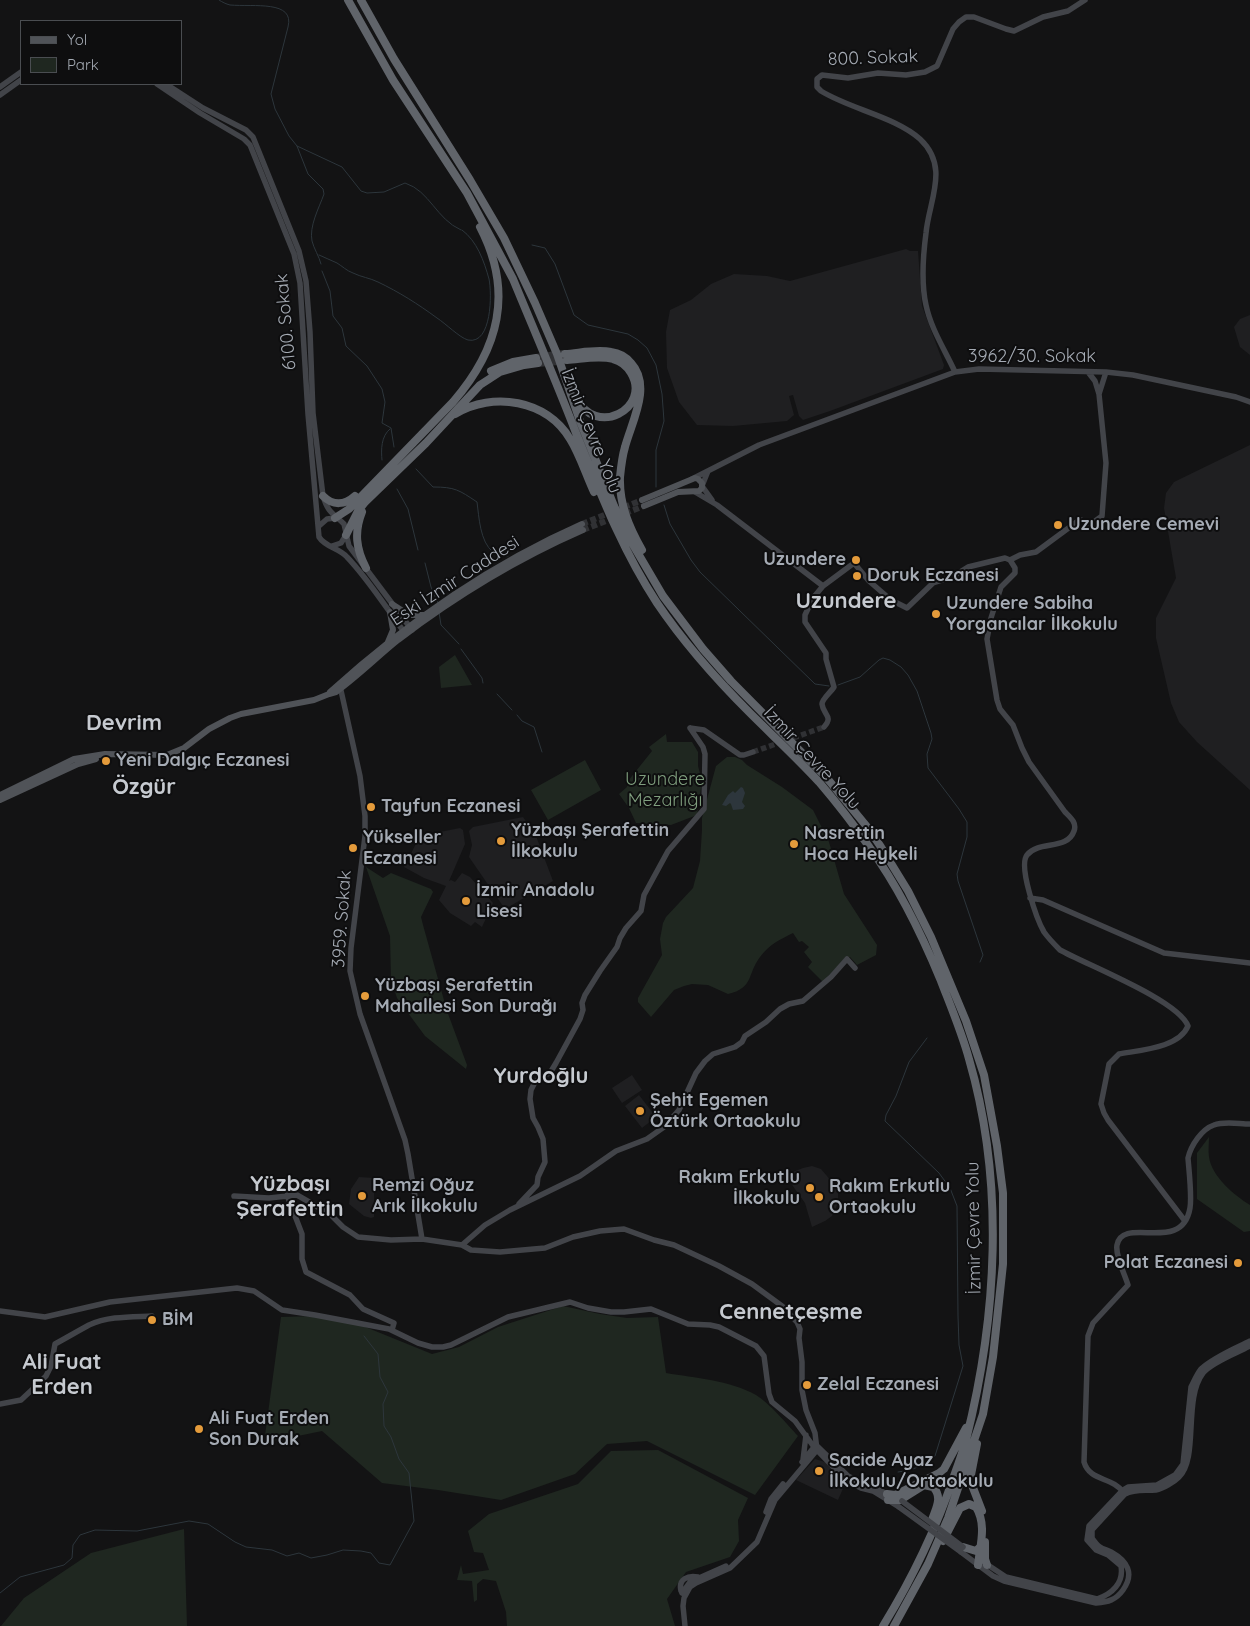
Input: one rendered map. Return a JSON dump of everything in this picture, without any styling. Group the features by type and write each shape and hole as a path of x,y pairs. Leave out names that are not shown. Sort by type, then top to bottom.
{"highway":[{"name":"İzmir Çevre Yolu","path":"348,0 393,80 467,193 499,250 513,279 615,528 643,580 678,631 708,668 820,783 874,852 928,949 969,1058 979,1099 992,1192 990,1306 981,1368 966,1441 928,1544 894,1626"},
{"name":"İzmir Çevre Yolu","path":"361,0 394,59 504,238 563,356 580,421 629,538 682,622 709,655 731,681 826,777 868,828 908,891 931,937 957,999 984,1074 998,1146 1003,1192 1003,1264 1002,1288 993,1357 983,1414 948,1518 928,1564 883,1626"},
{"path":"335,518 349,509 453,402 474,376 490,344 497,316 498,285 493,258 486,237 433,142"},
{"path":"563,356 601,351 615,353 626,358 639,374 641,393 622,457 620,487 624,510 648,562 650,573"},
{"path":"563,356 605,357 623,363 630,371 635,383 635,392 631,402 622,412 613,417 600,418 589,413 577,402 563,356"},
{"path":"346,535 358,511 426,443 473,391 500,372 537,361 512,362 491,371 453,402"},
{"path":"437,430 455,414 477,404 510,401 521,403 543,413 563,429 570,440 594,493 615,528"},
{"path":"324,496 333,503 344,503 369,487"},
{"path":"366,568 358,551 357,534 362,512 371,497"},
{"path":"981,1561 985,1523 970,1480 983,1414"},
{"path":"896,1499 944,1469 969,1421"},
{"path":"896,1499 924,1485 933,1486 939,1496 939,1501 905,1596"},
{"path":"905,1596 927,1576 956,1514 965,1504 972,1505 978,1511 982,1523 982,1547 985,1559 981,1561"},
{"path":"962,1549 976,1551 982,1547"}],"main road":[{"path":"692,479 689,486 694,492"},
{"path":"692,479 701,481 702,486 700,490 694,492 678,492 643,503 692,479"},
{"name":"Eski İzmir Caddesi","path":"0,795 74,759 109,755 167,755 184,748 208,729 230,718 241,714 314,700 336,692 340,687 385,646 408,631 440,610 507,569 582,527 542,543 504,564 425,615 408,631 340,687"},
{"path":"392,604 409,615 425,615"},
{"path":"385,646 393,630 390,612"},
{"name":"Eski İzmir Caddesi","path":"0,800 78,764 109,755"}],"street":[{"name":"800. Sokak","path":"955,372 936,333 926,305 924,282 926,232 936,189 936,169 931,153 921,140 907,129 821,91 816,83 819,77 827,75 848,78 878,73 906,76 925,72 937,66 953,29 966,17 974,16 1014,31 1043,17 1068,10 1085,0"},
{"path":"0,87 20,73"},
{"path":"0,95 20,81"},
{"name":"6100. Sokak","path":"158,85 200,113 244,139 250,145 293,244"},
{"name":"6100. Sokak","path":"168,85 203,108 246,130 253,137 293,244 300,283 309,383 318,534 320,540 347,556 390,612 408,631"},
{"name":"3962/30. Sokak","path":"692,479 759,444 955,372 979,369 1106,372 1133,375 1236,397 1250,402"},
{"path":"1010,560 1020,555 1036,552 1078,521 1093,524 1102,516 1106,463 1099,394 1088,372"},
{"path":"1099,394 1106,372"},
{"name":"6100. Sokak","path":"309,383 326,506 335,518 344,524 350,546 392,604 408,631"},
{"path":"710,469 702,486 717,506"},
{"path":"694,492 717,506 823,586"},
{"path":"319,526 324,520 335,518"},
{"path":"332,546 341,543 346,535"},
{"path":"824,727 828,719 822,706 823,701 834,687 826,653 806,622 805,615 813,598 823,586 854,563 869,581 891,600 907,608 933,584 952,577 968,567 1004,558 1010,560 1015,568 1015,572 1001,588 992,614 987,639 997,700 1000,709 1013,725 1029,762 1065,812 1072,818 1075,825 1073,834 1067,841 1034,849 1026,856 1024,862 1030,898 1044,931 1050,941 1060,950 1155,996 1173,1008 1186,1021 1188,1026 1183,1035 1177,1039 1166,1044 1119,1054 1114,1058 1109,1064 1101,1104 1108,1120 1185,1221"},
{"name":"3959. Sokak","path":"340,687 360,776 365,816 350,971 360,1014 406,1147 422,1239"},
{"path":"519,1204 537,1184 544,1162 543,1139 533,1118 530,1099 531,1090 535,1082 542,1076 550,1073 556,1063 580,1019 585,995 617,946 626,928 641,910 644,894 668,851 704,809 705,754 703,747 690,728 704,730 740,755 753,752"},
{"path":"1030,898 1043,900 1164,953 1250,963"},
{"path":"462,1245 485,1225 519,1204 580,1176 616,1151 647,1139 664,1127 679,1110 696,1073 713,1054 736,1046 742,1042 745,1036 766,1022 780,1009 789,1004 803,1001 831,977 848,959 855,968"},
{"path":"1250,1124 1215,1124 1195,1141 1188,1158 1190,1208 1185,1221 1178,1229 1172,1233 1138,1232 1126,1234 1120,1239 1117,1246 1128,1285 1093,1323 1088,1336 1084,1462 1086,1469 1090,1474 1115,1484 1124,1492 1158,1490 1179,1477 1188,1466 1195,1390 1203,1374 1210,1368 1250,1346"},
{"path":"287,1195 302,1234 302,1259 306,1272 350,1296 363,1309 394,1323 392,1330"},
{"path":"234,1196 269,1198 297,1195 330,1214 343,1227 358,1237 391,1240 422,1239 462,1245 472,1250 500,1252 545,1248 573,1237 600,1231 624,1229 674,1245 752,1284 782,1306 797,1322 800,1329 802,1390 806,1410 815,1433 816,1447 775,1500 757,1542 730,1568 683,1591"},
{"path":"0,1311 45,1317 110,1302 237,1288 254,1291 282,1310 392,1330 418,1342 442,1348 508,1317 570,1302 588,1308 611,1312 650,1309 659,1311 688,1324 719,1327 756,1346 764,1356 768,1394 772,1402 795,1421 816,1447 848,1476 896,1499 962,1549 1006,1577 1097,1599 1106,1596 1121,1581 1123,1574 1121,1566 1108,1555 1096,1550 1088,1540 1088,1529 1124,1492"},
{"path":"0,1404 21,1400 46,1376 51,1366 55,1344 100,1321 118,1317 152,1316"},
{"path":"981,1561 993,1576 1004,1581 1096,1603 1109,1602 1121,1592 1129,1581 1129,1572 1119,1557 1099,1546 1092,1538 1092,1530 1128,1487 1157,1485 1175,1475 1183,1464 1189,1399 1193,1382 1200,1370 1208,1364 1250,1341"},
{"path":"802,1461 808,1437"},
{"path":"684,1626 680,1604 686,1585 698,1577 728,1565 751,1544 759,1534 771,1499 816,1447"},
{"path":"684,1626 684,1598 690,1587"}],"shaded area":[{"path":"906,249 918,251 922,306 944,365 943,369 803,420 799,416 793,395 789,396 794,415 787,421 733,426 697,425 679,402 667,368 666,332 670,310 691,300 711,284 734,274 767,276 790,281"},
{"path":"1250,315 1250,355 1240,347 1234,327 1240,319"},
{"path":"1250,445 1250,790 1197,742 1179,722 1171,703 1156,638 1156,618 1176,578 1164,508 1166,493 1174,482"},
{"path":"741,787 745,793 742,802 745,806 743,809 733,810 730,803 726,806 722,805 728,795 733,791 735,793"},
{"path":"523,817 536,836 553,881 505,909 469,857 472,845 469,831 473,827"},
{"path":"460,828 463,830 465,844 449,881 455,882 462,873 470,877 493,903 482,927 475,922 471,926 450,913 439,900 446,886 424,878 404,867 420,836"},
{"path":"632,1075 642,1090 622,1103 612,1088"},
{"name":"Şehit Egemen Öztürk Ortaokulu","path":"639,1095 656,1117 642,1128 625,1106"},
{"name":"Rakım Erkutlu Ortaokulu","path":"812,1166 821,1169 838,1189 838,1203 832,1216 812,1227 805,1203 785,1175"},
{"name":"Remzi Oğuz Arık İlkokulu","path":"359,1177 374,1178 374,1217 371,1218 364,1216 349,1204 351,1189"},
{"name":"Sacide Ayaz İlkokulu/Ortaokulu","path":"815,1459 825,1462 845,1484 838,1500 796,1480"}],"green space":[{"path":"455,655 472,685 441,688 439,667"},
{"name":"Uzundere Mezarlığı","path":"666,734 667,742 692,742 698,752 698,766 702,781 697,815 671,825 636,823 629,808 619,794 627,787 628,781 652,751 649,747"},
{"path":"727,757 735,757 742,760 813,810 829,842 844,894 877,945 876,955 857,965 850,957 845,958 823,982 808,967 812,962 804,952 809,947 802,941 799,942 793,933 767,949 756,963 749,980 742,988 728,994 708,985 692,984 684,986 674,990 651,1017 638,1002 638,998 662,955 660,939 666,917 693,888 700,861 702,818 716,766"},
{"path":"585,760 601,790 548,820 531,790"},
{"path":"366,867 383,878 391,873 431,889 433,892 421,917 447,1011 467,1065 466,1069 425,1036 397,998 391,979 390,936"},
{"path":"1209,1137 1209,1157 1214,1172 1231,1191 1250,1205 1250,1231 1244,1232 1197,1199 1197,1153"},
{"path":"563,1306 627,1318 658,1317 666,1373 712,1380 735,1386 756,1395 772,1408 798,1436 755,1495 647,1441 607,1444 575,1474 501,1500 382,1483 322,1431 264,1443 281,1317 316,1316 363,1326 432,1354 459,1347 498,1327"},
{"path":"658,1450 748,1498 738,1520 739,1541 730,1557 686,1572 667,1599 675,1626 507,1626 506,1612 496,1581 483,1579 477,1584 477,1600 474,1602 472,1581 457,1580 461,1565 463,1574 489,1570 483,1553 474,1552 468,1531 489,1514 578,1484 611,1451"},
{"path":"184,1529 187,1626 1,1626 24,1598 91,1553"}],"waterway":[{"path":"219,0 230,5 261,6 279,9 285,12 289,18 271,94 275,109 289,136 297,146 308,174 323,189 324,194 315,217 311,235 321,264"},
{"path":"297,146 342,167 361,191 367,193 384,192 405,183 414,187 427,198 445,219 461,230"},
{"path":"319,255 359,276 375,281 401,294 465,339 476,339 482,335 489,317 490,286 482,258 472,240 462,230"},
{"path":"532,245 545,248 555,264 574,315 588,325 628,334 638,340 647,348 656,365 662,394 664,421 656,450 656,487"},
{"path":"322,271 330,291 333,316 342,328 346,346 367,366 382,389 385,402 382,423 391,428 394,447"},
{"path":"382,460 383,439 390,429"},
{"path":"416,469 433,487 456,490 477,502 485,542 495,553 508,556"},
{"path":"397,489 408,509 418,550"},
{"path":"664,505 670,524 700,572 815,684 829,686"},
{"path":"425,563 431,587 438,603"},
{"path":"439,612 441,625 459,644"},
{"path":"461,649 482,678 483,683"},
{"path":"838,685 860,677 883,658 901,667 917,691 932,739 927,754 928,768 967,822 967,837 957,874 983,955 980,962"},
{"path":"497,694 512,710"},
{"path":"517,715 522,721 534,727 542,752"},
{"path":"898,1472 918,1467 935,1456 963,1366 959,1345 957,1206 950,1188 939,1173 885,1121 909,1062 927,1038"},
{"path":"0,1593 20,1577 64,1565 72,1558 73,1545 80,1535 95,1530 137,1531 189,1521 208,1524 246,1547 272,1550 287,1556 299,1553 311,1558 343,1550 361,1551 371,1553 379,1563 390,1565 414,1521 409,1473 399,1459 391,1437 384,1426 383,1404 388,1392 380,1377 378,1354 364,1336"}],"tunnel":[{"path":"536,358 563,354"},
{"path":"538,363 567,360"},
{"path":"582,524 642,500"},
{"path":"583,530 644,506"},
{"path":"753,752 824,727"}],"place":[{"name":"Uzundere Cemevi","path":"1058,525"},
{"name":"Uzundere","path":"856,560"},
{"name":"Doruk Eczanesi","path":"857,576"},
{"name":"Uzundere Sabiha Yorgancılar İlkokulu","path":"936,614"},
{"name":"Yeni Dalgıç Eczanesi","path":"106,761"},
{"name":"Tayfun Eczanesi","path":"371,807"},
{"name":"Yüzbaşı Şerafettin İlkokulu","path":"501,841"},
{"name":"Nasrettin Hoca Heykeli","path":"794,844"},
{"name":"Yükseller Eczanesi","path":"353,848"},
{"name":"İzmir Anadolu Lisesi","path":"466,901"},
{"name":"Yüzbaşı Şerafettin Mahallesi Son Durağı","path":"365,996"},
{"name":"Şehit Egemen Öztürk Ortaokulu","path":"640,1111"},
{"name":"Rakım Erkutlu İlkokulu","path":"810,1188"},
{"name":"Remzi Oğuz Arık İlkokulu","path":"362,1196"},
{"name":"Rakım Erkutlu Ortaokulu","path":"819,1197"},
{"name":"Polat Eczanesi","path":"1238,1263"},
{"name":"BİM","path":"152,1320"},
{"name":"Zelal Eczanesi","path":"807,1385"},
{"name":"Ali Fuat Erden Son Durak","path":"199,1429"},
{"name":"Sacide Ayaz İlkokulu/Ortaokulu","path":"819,1471"}],"district":[{"name":"Uzundere","path":"846,601"},
{"name":"Devrim","path":"124,723"},
{"name":"Özgür","path":"144,787"},
{"name":"Yurdoğlu","path":"541,1076"},
{"name":"Yüzbaşı Şerafettin","path":"290,1196"},
{"name":"Cennetçeşme","path":"791,1312"},
{"name":"Ali Fuat Erden","path":"62,1374"}]}
